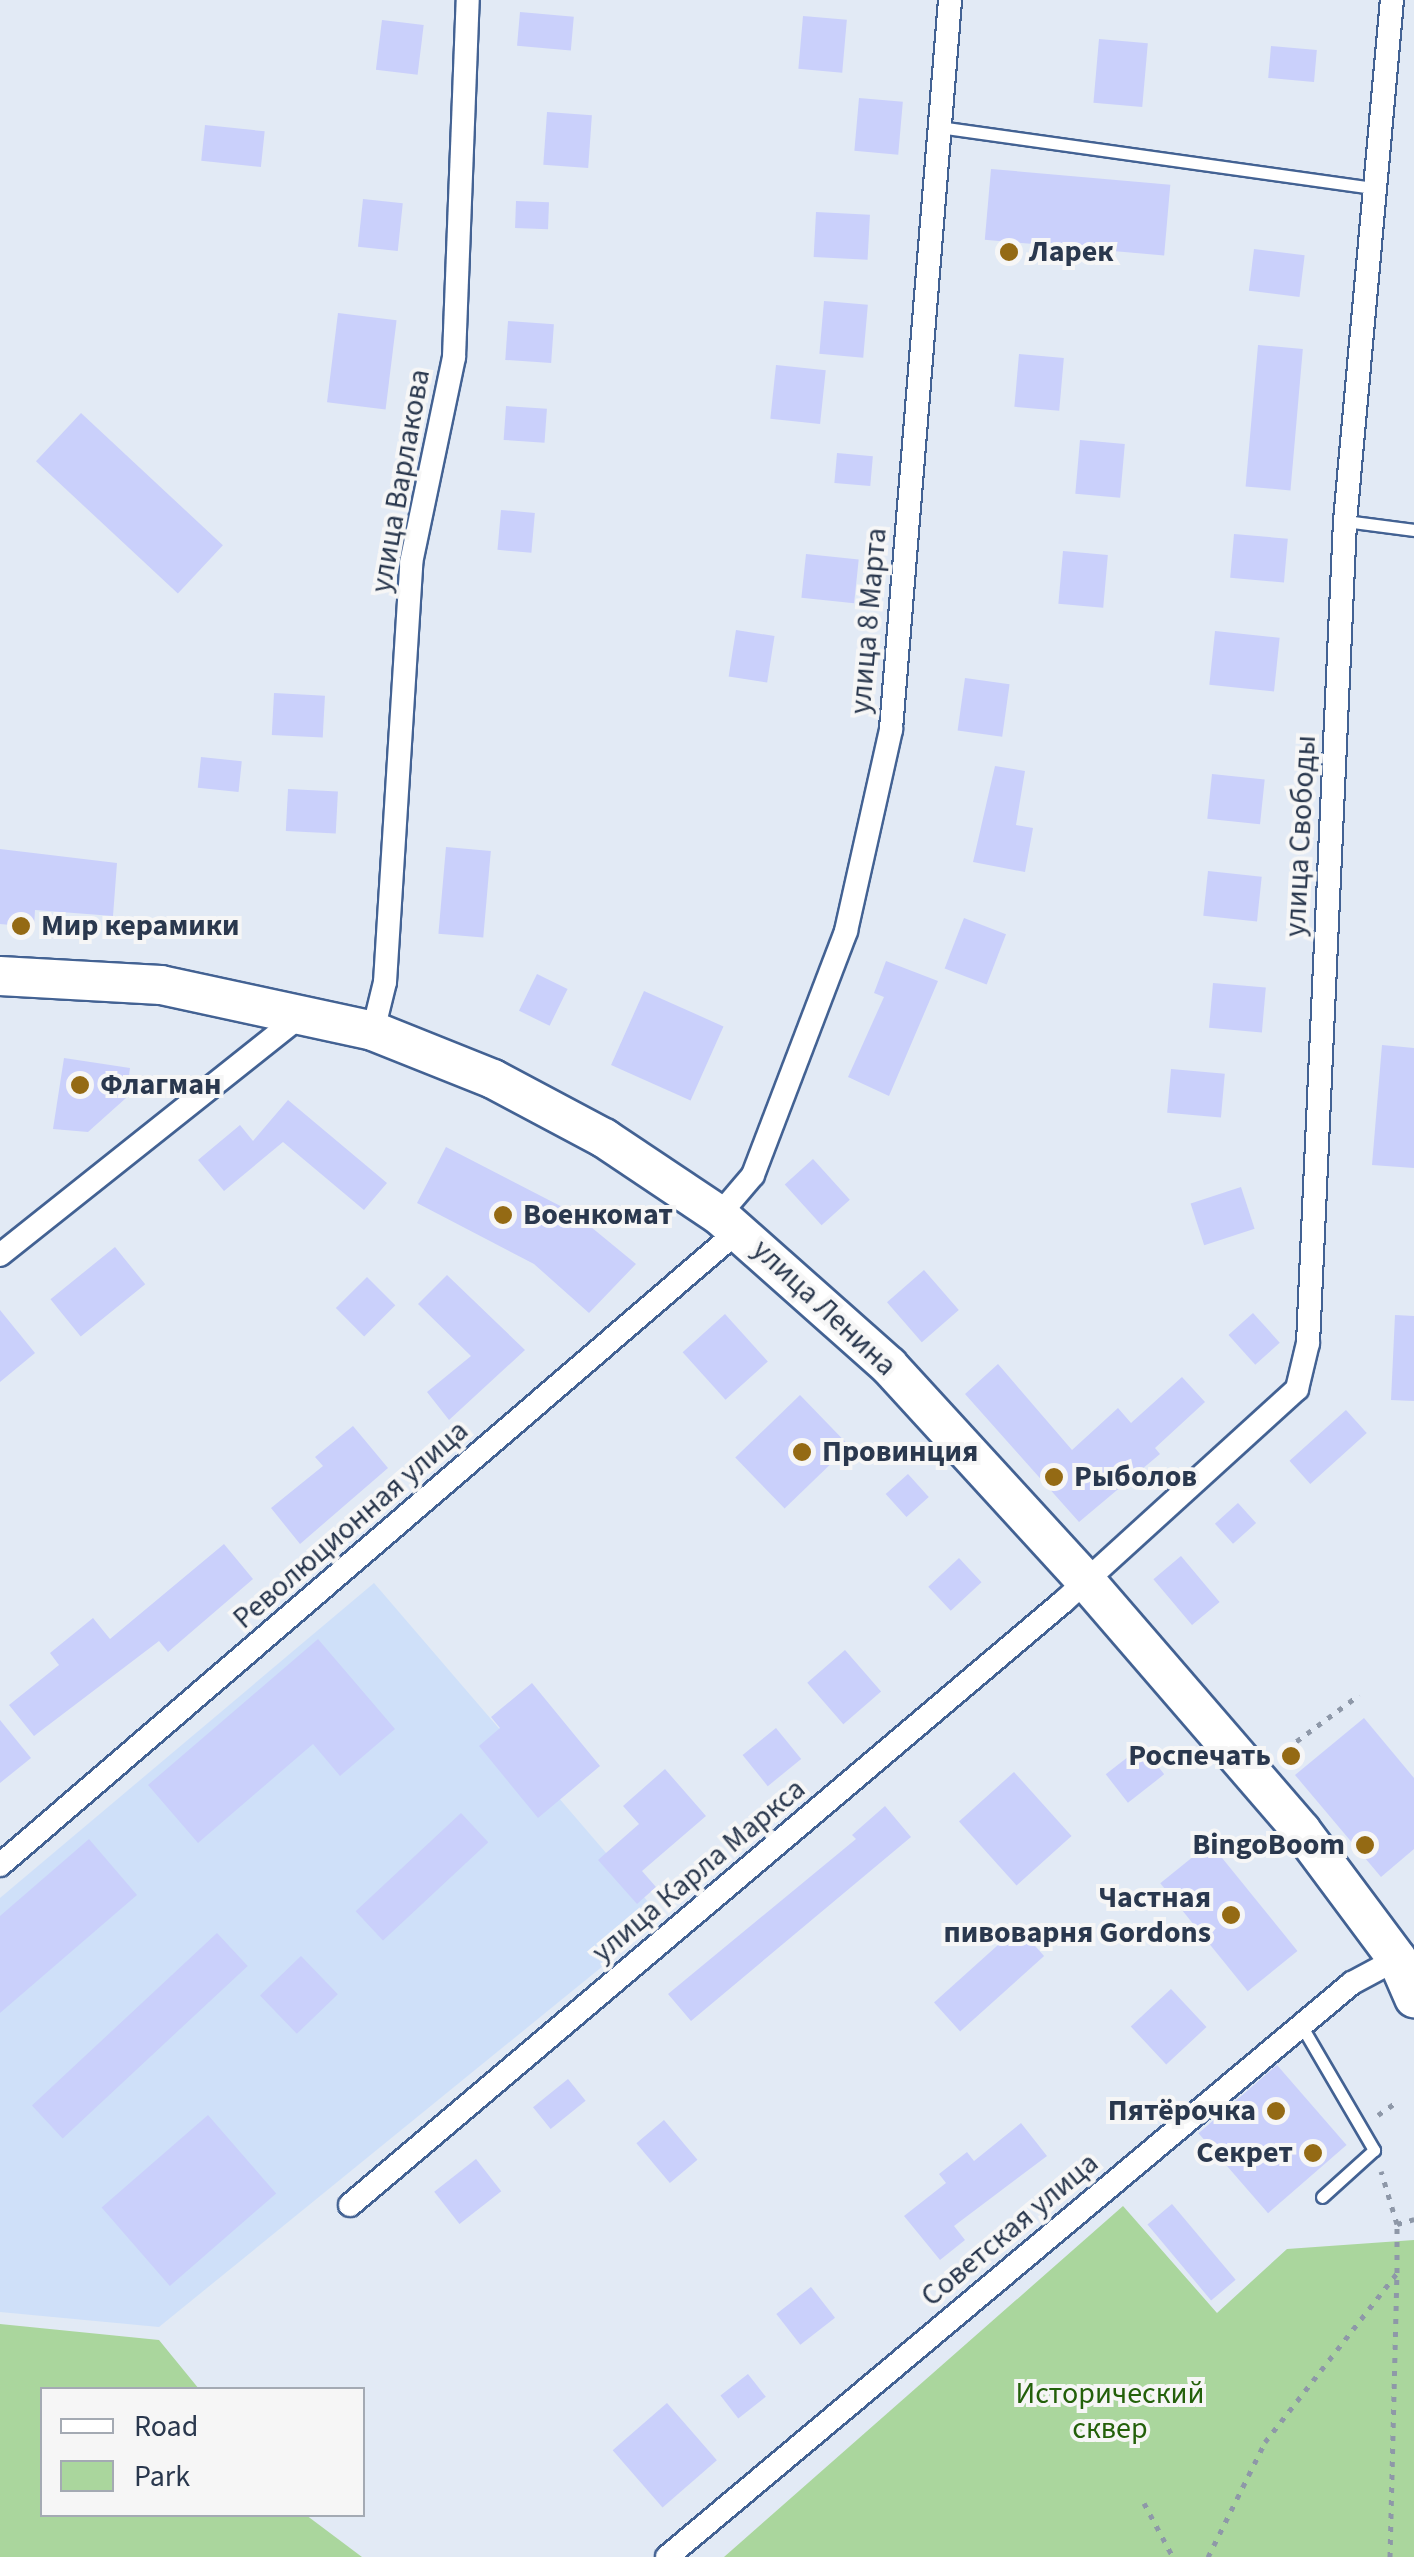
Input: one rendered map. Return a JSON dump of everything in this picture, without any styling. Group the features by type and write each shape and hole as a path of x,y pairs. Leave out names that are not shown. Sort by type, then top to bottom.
{"main road":[{"name":"улица Ленина","path":"0,976 162,985 305,1012 373,1031 509,1088 604,1138 729,1222 889,1366 1086,1581 1301,1830 1397,1959 1414,1998"}],"street":[{"name":"улица Варлакова","path":"373,1031 385,982 411,563 454,357 468,0"},
{"name":"улица 8 Марта","path":"729,1222 753,1174 846,931 891,729 950,0"},
{"name":"улица Свободы","path":"1086,1581 1297,1389 1308,1343 1345,521 1392,0"},
{"path":"0,1256 305,1012"},
{"name":"Революционная улица","path":"0,1865 729,1222"},
{"name":"улица Карла Маркса","path":"350,2205 1086,1581"},
{"name":"Советская улица","path":"668,2557 1058,2240 1352,1983 1397,1959"}],"lane":[{"path":"939,127 1375,188"},
{"path":"1345,521 1414,530"},
{"path":"1301,2025 1374,2150 1322,2197"}],"path":[{"path":"1286,1749 1359,1694"},
{"path":"1378,2116 1394,2104"},
{"path":"1374,2150 1397,2224 1390,2557"},
{"path":"1397,2224 1414,2219"},
{"path":"1208,2557 1266,2442 1397,2273"},
{"path":"1144,2503 1174,2557"}],"shaded area":[{"path":"374,1583 662,1918 159,2327 0,2312 0,1898"}],"green space":[{"name":"Исторический сквер","path":"1123,2206 1217,2313 1287,2249 1414,2240 1414,2557 724,2557"},
{"path":"0,2324 159,2340 197,2387 40,2387 40,2517 309,2517 362,2557 0,2557"}],"building":[{"path":"520,12 574,17 571,51 517,46"},
{"path":"803,16 847,20 842,73 798,69"},
{"path":"382,20 424,25 418,75 376,70"},
{"path":"1099,39 1148,43 1142,107 1093,103"},
{"path":"1271,46 1317,50 1314,82 1268,78"},
{"path":"859,98 903,102 898,155 854,151"},
{"path":"547,112 592,115 588,168 543,165"},
{"path":"205,125 265,131 261,167 201,161"},
{"path":"991,169 1170,185 1164,255 985,240"},
{"path":"363,199 403,203 398,251 358,247"},
{"path":"516,201 549,202 548,229 515,228"},
{"path":"816,212 870,215 868,260 814,257"},
{"path":"1254,249 1305,255 1300,297 1249,291"},
{"path":"824,301 868,305 863,358 819,354"},
{"path":"338,313 397,320 386,410 327,402"},
{"path":"508,321 554,324 551,363 505,360"},
{"path":"1258,345 1303,349 1290,490 1246,486"},
{"path":"1019,354 1064,358 1059,411 1014,407"},
{"path":"776,365 826,370 820,424 770,419"},
{"path":"506,406 547,409 545,443 504,440"},
{"path":"81,413 223,545 178,594 36,461"},
{"path":"1080,440 1125,444 1120,498 1075,494"},
{"path":"837,453 873,456 870,486 834,483"},
{"path":"501,510 535,513 531,553 498,550"},
{"path":"1234,534 1288,539 1284,583 1230,578"},
{"path":"1063,551 1108,555 1103,608 1058,604"},
{"path":"806,554 859,560 854,603 801,598"},
{"path":"736,630 775,636 767,683 729,676"},
{"path":"1215,631 1280,638 1274,691 1209,685"},
{"path":"965,678 1010,684 1002,737 958,730"},
{"path":"274,693 325,696 323,738 272,735"},
{"path":"201,757 242,761 239,792 198,788"},
{"path":"995,766 1025,771 1016,825 1033,828 1025,872 973,862"},
{"path":"1212,774 1265,780 1260,824 1207,819"},
{"path":"288,789 338,792 336,834 286,831"},
{"path":"446,847 491,851 483,938 438,934"},
{"path":"0,849 117,863 113,916 35,910 34,927 0,924"},
{"path":"1208,871 1262,877 1257,921 1203,916"},
{"path":"964,918 1006,934 987,985 945,968"},
{"path":"886,961 938,981 889,1096 848,1077 884,997 874,993"},
{"path":"537,974 568,989 550,1026 519,1011"},
{"path":"1213,983 1266,988 1262,1032 1209,1028"},
{"path":"644,991 723,1026 691,1100 611,1065"},
{"path":"1382,1045 1414,1048 1414,1168 1372,1165"},
{"path":"64,1058 130,1068 126,1098 88,1132 53,1129"},
{"path":"1171,1069 1225,1074 1221,1118 1167,1113"},
{"path":"288,1100 387,1183 364,1210 283,1142 224,1191 198,1160 240,1125 253,1141"},
{"path":"446,1147 574,1213 636,1264 589,1313 534,1264 417,1203"},
{"path":"813,1159 850,1200 822,1225 785,1184"},
{"path":"1241,1187 1255,1229 1204,1245 1191,1203"},
{"path":"115,1247 145,1284 81,1337 50,1299"},
{"path":"924,1270 959,1310 922,1342 887,1302"},
{"path":"447,1275 525,1350 449,1420 427,1392 471,1356 418,1304"},
{"path":"367,1277 395,1305 364,1336 336,1308"},
{"path":"0,1310 35,1353 0,1382"},
{"path":"1253,1313 1280,1343 1255,1365 1228,1335"},
{"path":"725,1314 768,1362 725,1400 683,1352"},
{"path":"1395,1315 1414,1316 1414,1401 1391,1400"},
{"path":"998,1364 1072,1450 1118,1408 1131,1423 1182,1377 1205,1402 1155,1448 1160,1454 1079,1522 965,1394"},
{"path":"800,1395 849,1446 785,1509 735,1458"},
{"path":"1346,1410 1367,1433 1310,1484 1290,1461"},
{"path":"353,1426 388,1468 300,1544 271,1508 323,1466 315,1457"},
{"path":"908,1474 929,1497 906,1517 886,1494"},
{"path":"1238,1503 1256,1523 1233,1544 1215,1524"},
{"path":"224,1544 253,1579 168,1652 159,1641 34,1736 9,1705 59,1665 50,1653 93,1618 110,1639"},
{"path":"1181,1556 1220,1602 1192,1625 1153,1579"},
{"path":"959,1558 982,1582 951,1611 928,1587"},
{"path":"318,1639 395,1729 340,1776 313,1744 198,1843 148,1785"},
{"path":"845,1650 881,1692 843,1724 807,1683"},
{"path":"532,1683 600,1766 538,1818 479,1746 500,1728 491,1717"},
{"path":"1364,1718 1414,1778 1414,1849 1381,1877 1295,1775"},
{"path":"0,1720 31,1758 0,1783"},
{"path":"776,1728 801,1759 768,1786 743,1755"},
{"path":"1142,1746 1164,1774 1128,1803 1106,1774"},
{"path":"665,1769 706,1816 642,1871 656,1887 637,1904 598,1860 639,1824 623,1806"},
{"path":"1014,1772 1072,1836 1017,1885 959,1822"},
{"path":"885,1806 911,1837 691,2021 668,1994 856,1839 852,1835"},
{"path":"461,1813 488,1842 383,1940 356,1911"},
{"path":"89,1839 137,1895 0,2013 0,1916"},
{"path":"1210,1843 1297,1951 1248,1991 1160,1883"},
{"path":"1018,1927 1044,1956 960,2032 934,2003"},
{"path":"217,1933 248,1966 63,2138 32,2106"},
{"path":"301,1956 338,1994 297,2034 260,1996"},
{"path":"1171,1989 1206,2027 1166,2065 1131,2027"},
{"path":"1277,2065 1347,2145 1268,2213 1199,2133"},
{"path":"568,2079 586,2101 551,2129 533,2107"},
{"path":"208,2115 276,2193 170,2286 102,2208"},
{"path":"664,2120 697,2160 670,2183 636,2143"},
{"path":"1021,2123 1047,2156 954,2226 965,2240 940,2260 904,2216 946,2183 939,2174 967,2152 974,2161"},
{"path":"476,2159 501,2191 459,2224 434,2192"},
{"path":"1172,2204 1236,2280 1211,2300 1147,2225"},
{"path":"811,2287 835,2318 800,2345 776,2314"},
{"path":"748,2374 766,2397 738,2418 720,2396"},
{"path":"667,2403 717,2460 663,2508 613,2450"}],"place":[{"name":"Ларек","path":"1009,252"},
{"name":"Мир керамики","path":"21,926"},
{"name":"Флагман","path":"80,1085"},
{"name":"Военкомат","path":"503,1215"},
{"name":"Провинция","path":"802,1452"},
{"name":"Рыболов","path":"1054,1477"},
{"name":"Роспечать","path":"1291,1756"},
{"name":"BingoBoom","path":"1365,1845"},
{"name":"Частная пивоварня Gordons","path":"1231,1915"},
{"name":"Пятёрочка","path":"1276,2111"},
{"name":"Секрет","path":"1313,2153"}]}
